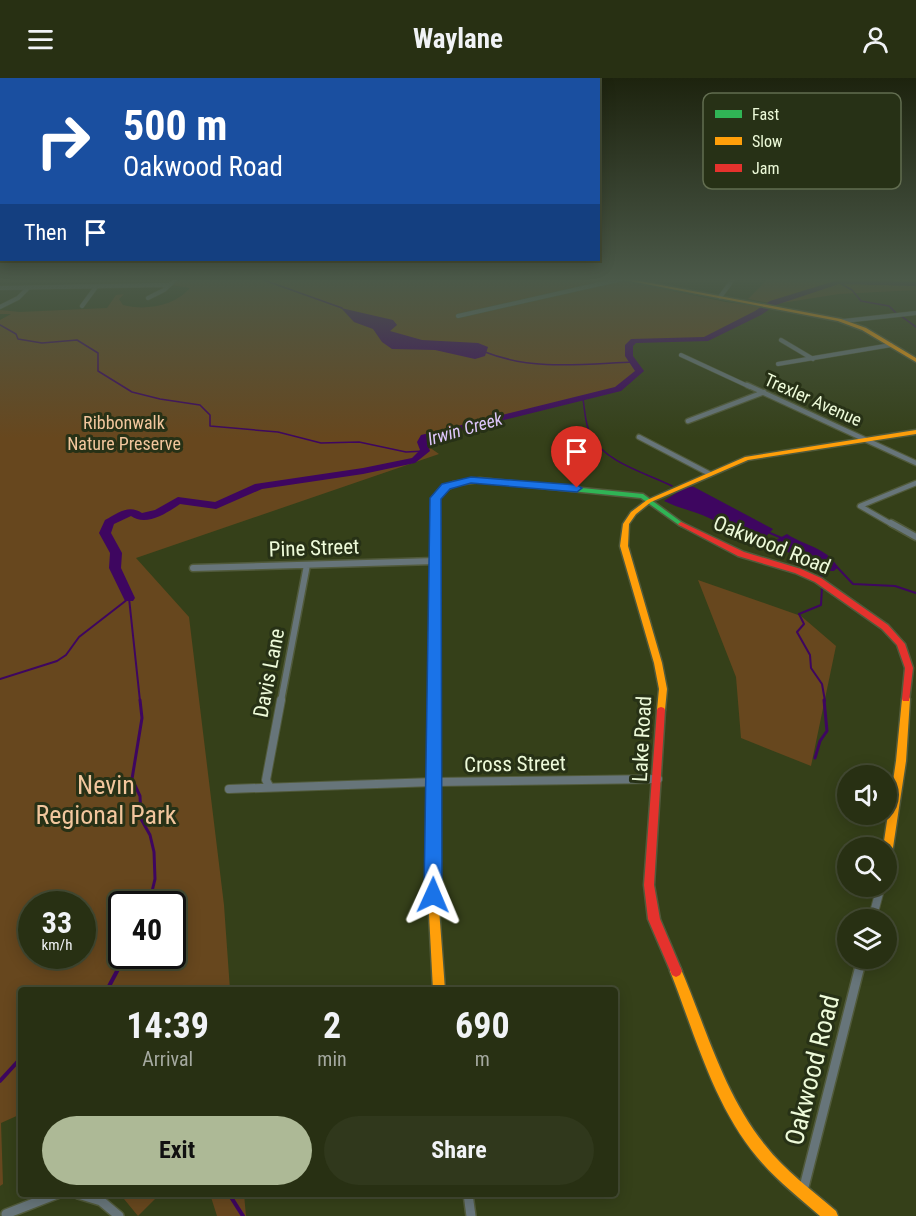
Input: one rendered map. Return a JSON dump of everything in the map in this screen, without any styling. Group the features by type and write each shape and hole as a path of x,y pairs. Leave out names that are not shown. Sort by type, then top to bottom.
{"street":[{"path":"864,331 916,360"},
{"path":"781,340 814,359"},
{"path":"778,364 891,345"},
{"name":"Trexler Avenue","path":"681,355 916,462"},
{"path":"688,421 764,392"},
{"name":"Lake Road","path":"831,1216 760,1150 735,1114 654,919 649,885 663,706 661,675 627,559 624,539 630,518 651,500 731,463 756,456 916,432"},
{"path":"639,437 710,474"},
{"name":"Oakwood Road","path":"435,561 435,504 441,490 455,483 480,480 638,495 651,500 674,520 699,535 741,554 818,580 877,621 900,644 907,658 909,685 889,837"},
{"path":"916,483 860,506 916,537"},
{"path":"435,561 433,895 439,987"},
{"name":"Pine Street","path":"193,568 435,561"},
{"name":"Davis Lane","path":"269,786 266,780 268,766 307,565"},
{"name":"Cross Street","path":"229,789 434,782 658,779"},
{"name":"Oakwood Road","path":"803,1192 859,969"},
{"path":"6,1214 49,1197"},
{"path":"93,1197 107,1204 119,1216"},
{"path":"468,1197 471,1216"}],"green space":[{"path":"0,331 720,331 705,339 634,341 629,345 629,356 640,371 618,389 424,437 419,440 439,454 136,558 189,617 224,905 230,987 18,987 18,1115 1,1123 3,1184 0,1186"},
{"path":"698,580 801,616 836,646 811,766 741,738 736,677"},
{"path":"126,1197 157,1197 138,1216 124,1199"},
{"path":"211,1197 244,1197 246,1216 217,1216"}],"shaded area":[{"path":"374,331 390,331 422,340 478,343 488,347 485,356 475,359 435,350 392,349 382,342"},
{"path":"687,486 694,487 773,529 760,543 698,513 664,501"},
{"path":"787,534 828,555 838,567 834,571 820,571 800,557 772,546 774,541"}],"waterway":[{"path":"11,331 16,334 18,339 42,343 77,340 98,353 98,371 132,392 200,405 210,415 210,426 278,432 321,443 359,442 406,452 425,451"},
{"name":"Irwin Creek","path":"129,598 115,568 116,553 105,533 109,522 132,511 140,517 159,513 178,500 216,506 259,486 363,471 415,460 425,451 422,442 427,439 424,437 618,389 640,371 629,356 629,345 634,341 705,339 721,331"},
{"path":"485,352 521,362 540,364 633,362"},
{"path":"583,399 591,436 606,453 639,472 672,486"},
{"path":"770,533 784,539"},
{"path":"836,566 853,584 895,586 916,593"},
{"path":"819,568 822,579"},
{"path":"822,587 821,605 799,614 804,624 797,632 810,655 811,668 822,684 825,701"},
{"path":"129,598 140,701"},
{"name":"Irwin Creek","path":"0,679 57,661 66,655 79,637 128,599"},
{"path":"140,700 142,718 132,779 140,796 141,819 150,835 154,852 155,879 152,891"},
{"path":"815,758 820,741 827,731 824,700"},
{"path":"109,987 118,969"},
{"path":"0,1081 18,1061"},
{"path":"231,1197 243,1216"}],"traffic: fast":[{"path":"434,628 435,504 440,491 455,483 480,480 643,496 681,524"}],"traffic: slow":[{"path":"868,331 916,360"},
{"path":"661,710 663,689 658,663 624,546 626,524 633,513 649,501 747,458 916,432"},
{"path":"434,628 433,895 439,987"},
{"path":"890,837 901,761 906,699"},
{"path":"676,971 722,1087 746,1131 776,1168 831,1216"}],"traffic: jam":[{"path":"681,524 741,554 798,571 818,580 885,627 901,644 909,668 906,699"},
{"path":"661,710 649,885 654,919 676,971"}],"route":[{"path":"433,895 436,498 446,486 471,480 577,488"}],"park label":[{"name":"Ribbonwalk Nature Preserve","path":"124,433"},
{"name":"Nevin Regional Park","path":"106,800"}]}
